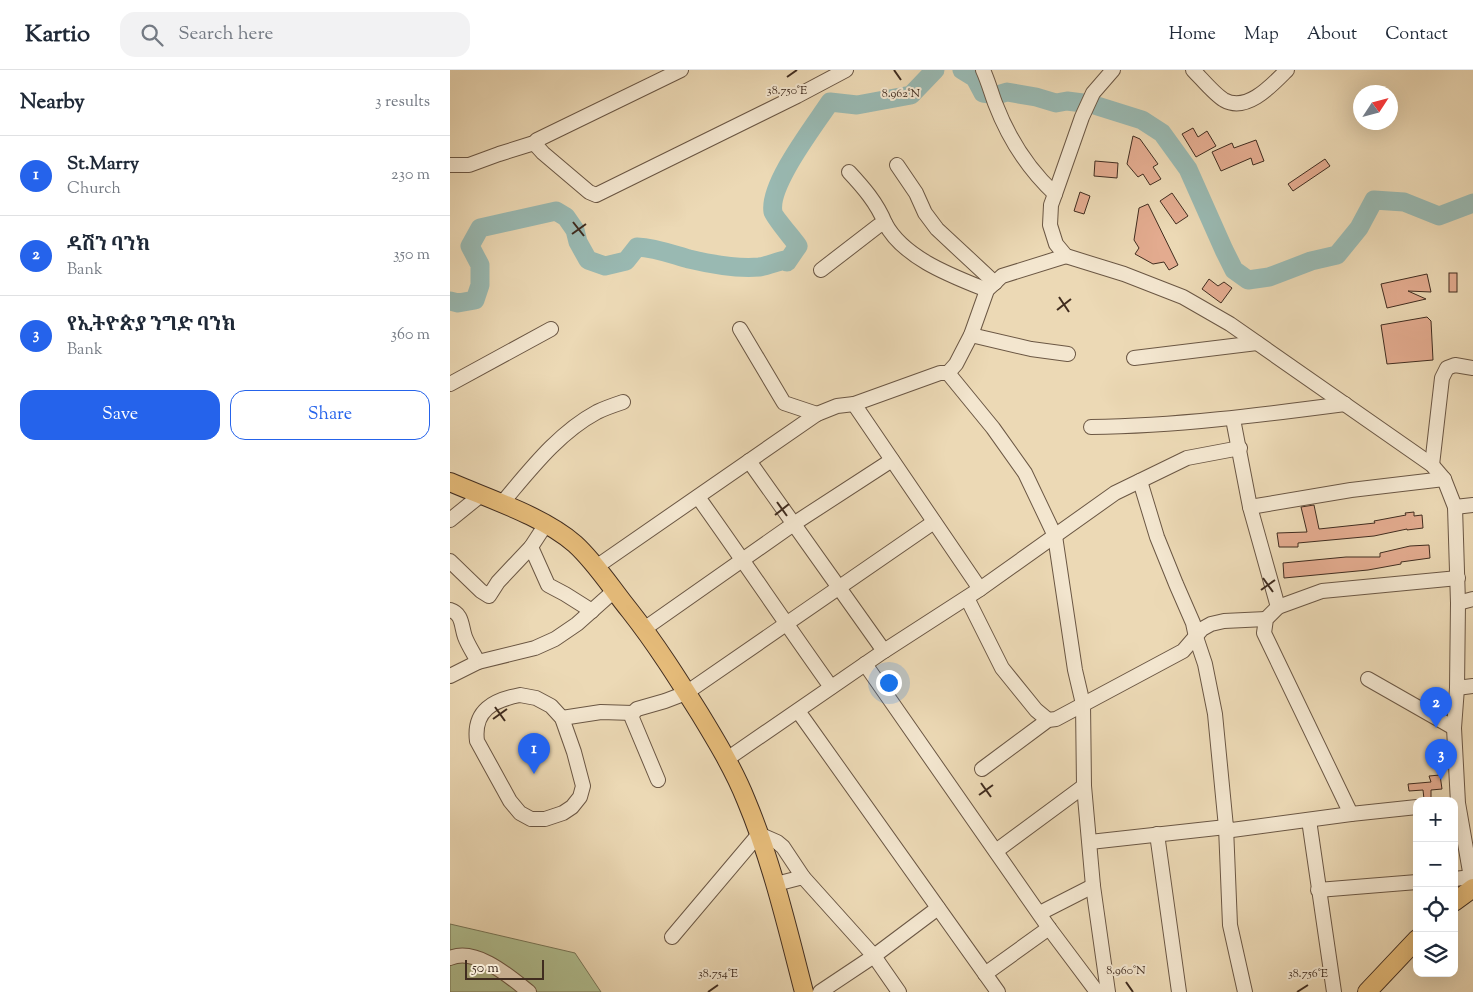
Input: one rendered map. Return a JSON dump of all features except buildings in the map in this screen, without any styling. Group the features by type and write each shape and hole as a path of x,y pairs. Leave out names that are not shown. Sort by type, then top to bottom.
{"main road":[{"path":"450,482 546,524 574,544 596,567 644,629 727,759 746,799 776,884 804,992"},
{"path":"1458,899 1473,886"},
{"path":"1367,992 1413,944"}],"street":[{"path":"450,165 469,165 534,143 660,74 681,70"},
{"path":"534,143 542,153 589,192 596,195 846,70"},
{"path":"984,70 994,101 1012,141 1033,170 1055,194"},
{"path":"1113,70 1093,93 1082,117 1051,205 1050,226 1056,244 1066,256 1124,274 1182,297 1230,324 1432,465 1444,479 1455,507 1458,578 1457,688 1454,728 1456,797"},
{"path":"1193,70 1224,100 1235,104 1246,103 1272,85 1287,70"},
{"path":"897,164 916,193 925,214 991,286"},
{"path":"849,172 868,193 881,212 890,232 900,244 942,273 991,286"},
{"path":"821,270 885,222"},
{"path":"596,567 817,414 837,406 854,404 940,373 948,373 956,364 971,335 991,286 1002,276 1066,256"},
{"path":"450,384 551,329"},
{"path":"740,329 784,403 817,414"},
{"path":"971,335 1031,349 1068,354"},
{"path":"1134,358 1257,343"},
{"path":"1432,465 1442,378 1447,368 1456,364 1473,368"},
{"path":"948,373 994,428 1025,473 1055,536 1075,670 1083,704 1084,786 1093,886 1108,992"},
{"path":"502,504 537,461 557,441 597,412 623,402"},
{"path":"854,404 980,589"},
{"path":"1091,427 1140,426 1233,419 1345,404"},
{"path":"1233,419 1250,507 1278,607"},
{"path":"727,759 884,651 968,598 1115,493 1186,458 1240,448"},
{"path":"749,460 884,651"},
{"path":"644,629 794,523 892,460"},
{"path":"1250,507 1350,490 1444,479"},
{"path":"1140,481 1157,537 1194,623 1196,637 1205,664 1215,714 1226,827 1230,925 1245,992"},
{"path":"450,520 481,495"},
{"path":"698,497 743,559 785,624 831,687"},
{"path":"1455,507 1473,504"},
{"path":"658,780 632,718 633,713 637,709 686,693 837,587 934,522"},
{"path":"450,561 481,591 489,596 498,582 530,547 546,524"},
{"path":"530,547 548,585 592,611"},
{"path":"1351,814 1264,633 1266,619 1278,607 1322,590 1458,578"},
{"path":"450,676 478,662 535,648 555,639 577,624 614,591"},
{"path":"968,598 1002,668 1036,710 1048,720"},
{"path":"1458,603 1473,599"},
{"path":"450,610 454,611 462,621 464,635 478,662"},
{"path":"982,769 1048,720 1056,719 1183,651 1202,629 1211,624 1224,621 1266,619"},
{"path":"865,664 1049,928 1097,992"},
{"path":"1368,679 1454,728"},
{"path":"1457,688 1473,686"},
{"path":"520,695 536,698 551,706 562,718 574,752 582,786 580,797 572,807 563,813 545,819 531,819 520,813 510,801 477,741 476,732 480,717 490,705 503,698 520,695"},
{"path":"798,711 998,992"},
{"path":"562,718 601,712 633,713"},
{"path":"996,851 1084,786"},
{"path":"1458,804 1473,808"},
{"path":"1090,842 1226,827 1232,830 1413,807"},
{"path":"1458,814 1473,886"},
{"path":"1309,820 1334,992"},
{"path":"672,937 759,834 777,842 783,847 803,877 874,956 899,992"},
{"path":"1157,834 1179,992"},
{"path":"776,884 803,877"},
{"path":"1458,880 1473,886"},
{"path":"1318,890 1413,882"},
{"path":"1040,913 1093,886"},
{"path":"820,992 874,956 938,908"},
{"path":"986,974 1049,928"},
{"path":"450,958 458,955 477,958 514,980 529,992"}],"green space":[{"path":"450,924 575,953 601,992 450,992"}],"waterway":[{"path":"450,301 458,303 475,300 480,285 480,265 470,246 480,228 556,211 566,217 575,230 578,242 588,260 605,266 626,261 637,247 657,250 706,263 733,267 759,267 785,260 787,262 798,246 774,215 773,200 785,171 830,102 857,105 911,95 935,70"},
{"path":"962,70 975,78 983,93 997,95 1007,92 1056,103 1067,101 1091,104 1142,120 1162,133 1188,169 1234,270 1248,280 1269,277 1311,261 1337,255 1359,228 1374,200 1404,202 1439,216 1473,203"}],"place":[{"name":"ዳሽን ባንክ","path":"1436,728"},
{"name":"St.Marry","path":"534,774"},
{"name":"የኢትዮጵያ ንግድ ባንክ","path":"1441,780"}]}
